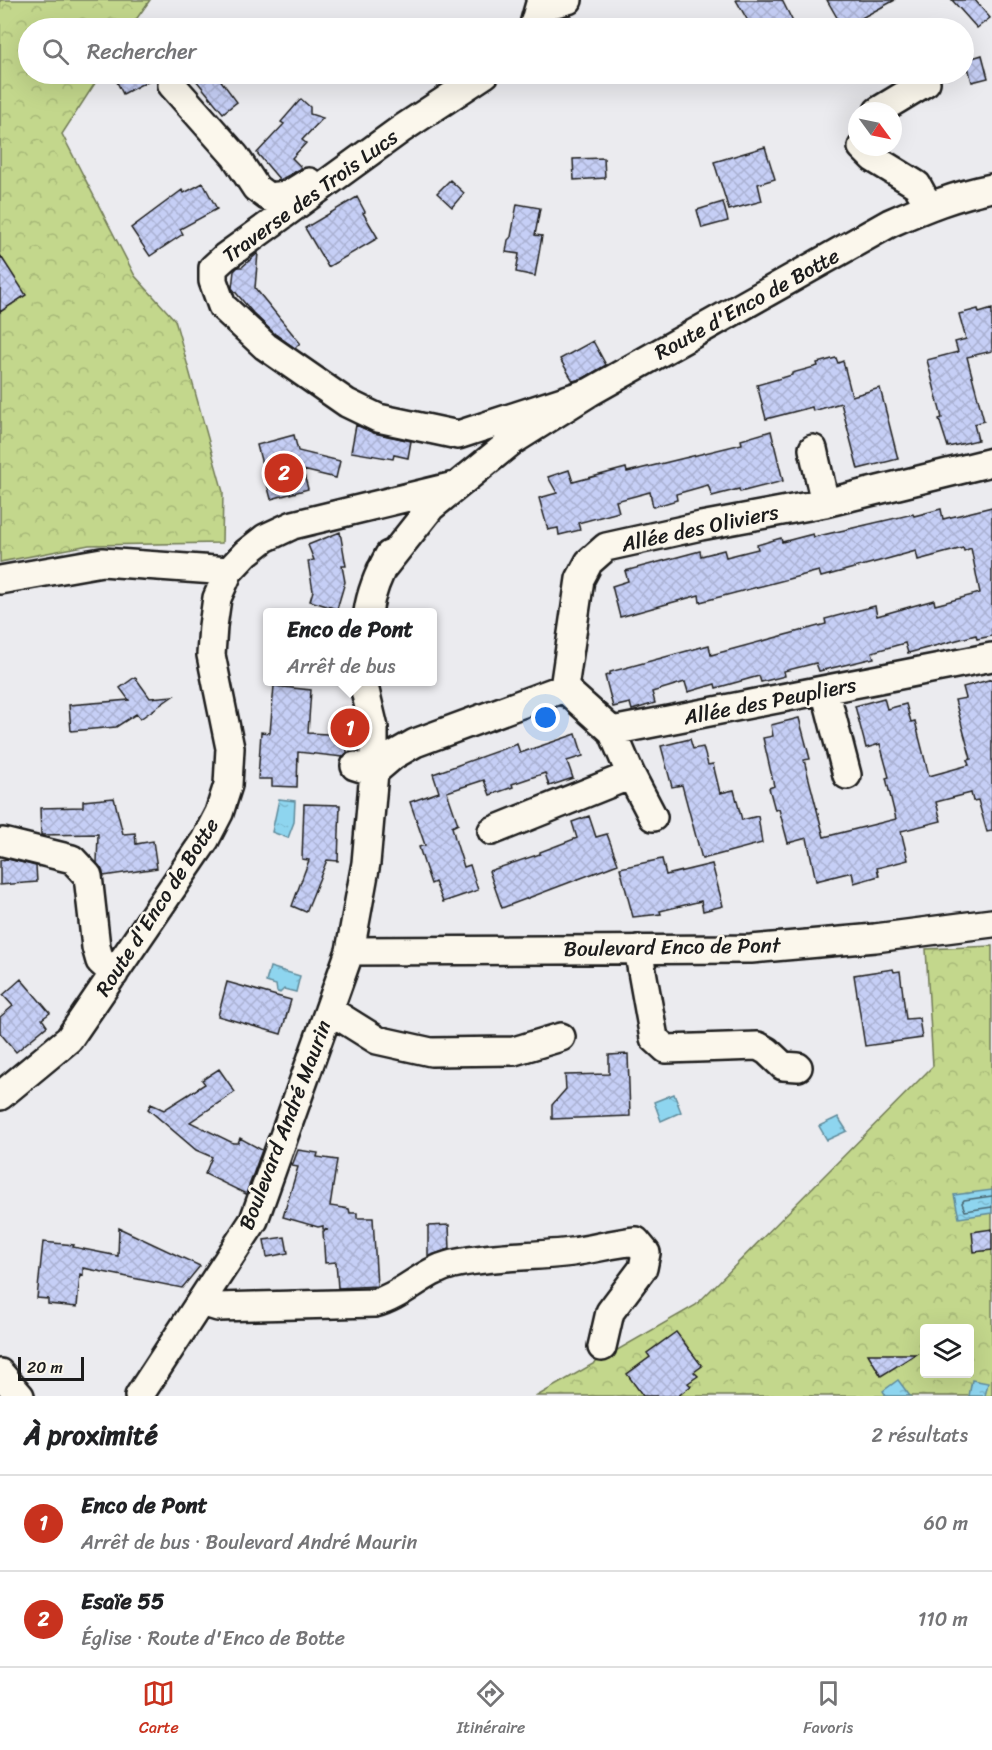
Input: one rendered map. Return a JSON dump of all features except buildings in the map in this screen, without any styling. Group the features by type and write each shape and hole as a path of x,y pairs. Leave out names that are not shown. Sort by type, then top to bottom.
{"street":[{"path":"538,12 568,0"},
{"name":"Traverse des Trois Lucs","path":"470,84 400,130 225,257 213,268 213,281 222,306 265,346 347,403 378,418 458,435 590,392"},
{"path":"893,102 923,84"},
{"path":"172,85 235,156 256,188 268,197 288,195 371,131 400,130"},
{"path":"871,156 917,185 928,206"},
{"name":"Route d'Enco de Botte","path":"0,1096 69,1039 205,840 219,813 228,785 230,748 211,656 213,626 217,598 229,571 246,553 265,538 293,525 458,485 512,441 590,392 890,224 928,206 968,192 992,188"},
{"name":"Route d'Enco de Botte","path":"420,494 441,473 512,441"},
{"path":"813,449 825,503"},
{"name":"Allée des Oliviers","path":"564,688 580,579 589,562 606,548 701,526 825,503 992,462"},
{"path":"381,570 431,507 458,485"},
{"path":"368,608 381,570 420,494"},
{"path":"0,580 102,562 229,571"},
{"name":"Allée des Peupliers","path":"612,731 992,657"},
{"name":"Boulevard André Maurin","path":"139,1396 254,1220 350,951 366,863 363,686"},
{"path":"365,752 394,755 415,743 564,688 612,731 653,817"},
{"path":"825,690 847,775"},
{"path":"365,752 393,738 415,743"},
{"path":"492,831 631,775"},
{"path":"3,842 72,859 88,876 96,947 100,962 114,974"},
{"name":"Boulevard Enco de Pont","path":"350,951 751,949 875,938 992,922"},
{"path":"638,949 654,1038 666,1049 758,1046 783,1066 798,1067"},
{"path":"329,1010 377,1040 431,1052 514,1051 561,1036"},
{"path":"202,1302 218,1307 375,1303 385,1300 426,1274 452,1264 572,1252 636,1241 646,1253 643,1268 610,1312 602,1347"},
{"path":"0,1373 20,1396"}],"green space":[{"path":"0,0 150,0 137,18 18,18 18,84 94,84 62,134 135,276 175,320 223,492 222,543 89,545 0,562"},
{"path":"992,946 992,1396 537,1396 696,1305 933,1066 926,949"}],"water":[{"path":"279,799 295,801 294,822 288,838 272,832"},
{"path":"270,967 300,976 296,992 284,989 280,993 277,992 276,985 266,982"},
{"path":"674,1094 681,1112 661,1121 654,1102"},
{"path":"838,1117 847,1131 827,1140 819,1126"},
{"path":"992,1190 992,1213 959,1218 954,1195"},
{"path":"898,1380 910,1396 886,1396 883,1391"},
{"path":"972,1380 988,1383 985,1396 969,1396"}],"place":[{"name":"Esaïe 55","path":"284,473"},
{"name":"Enco de Pont","path":"350,728"}]}
